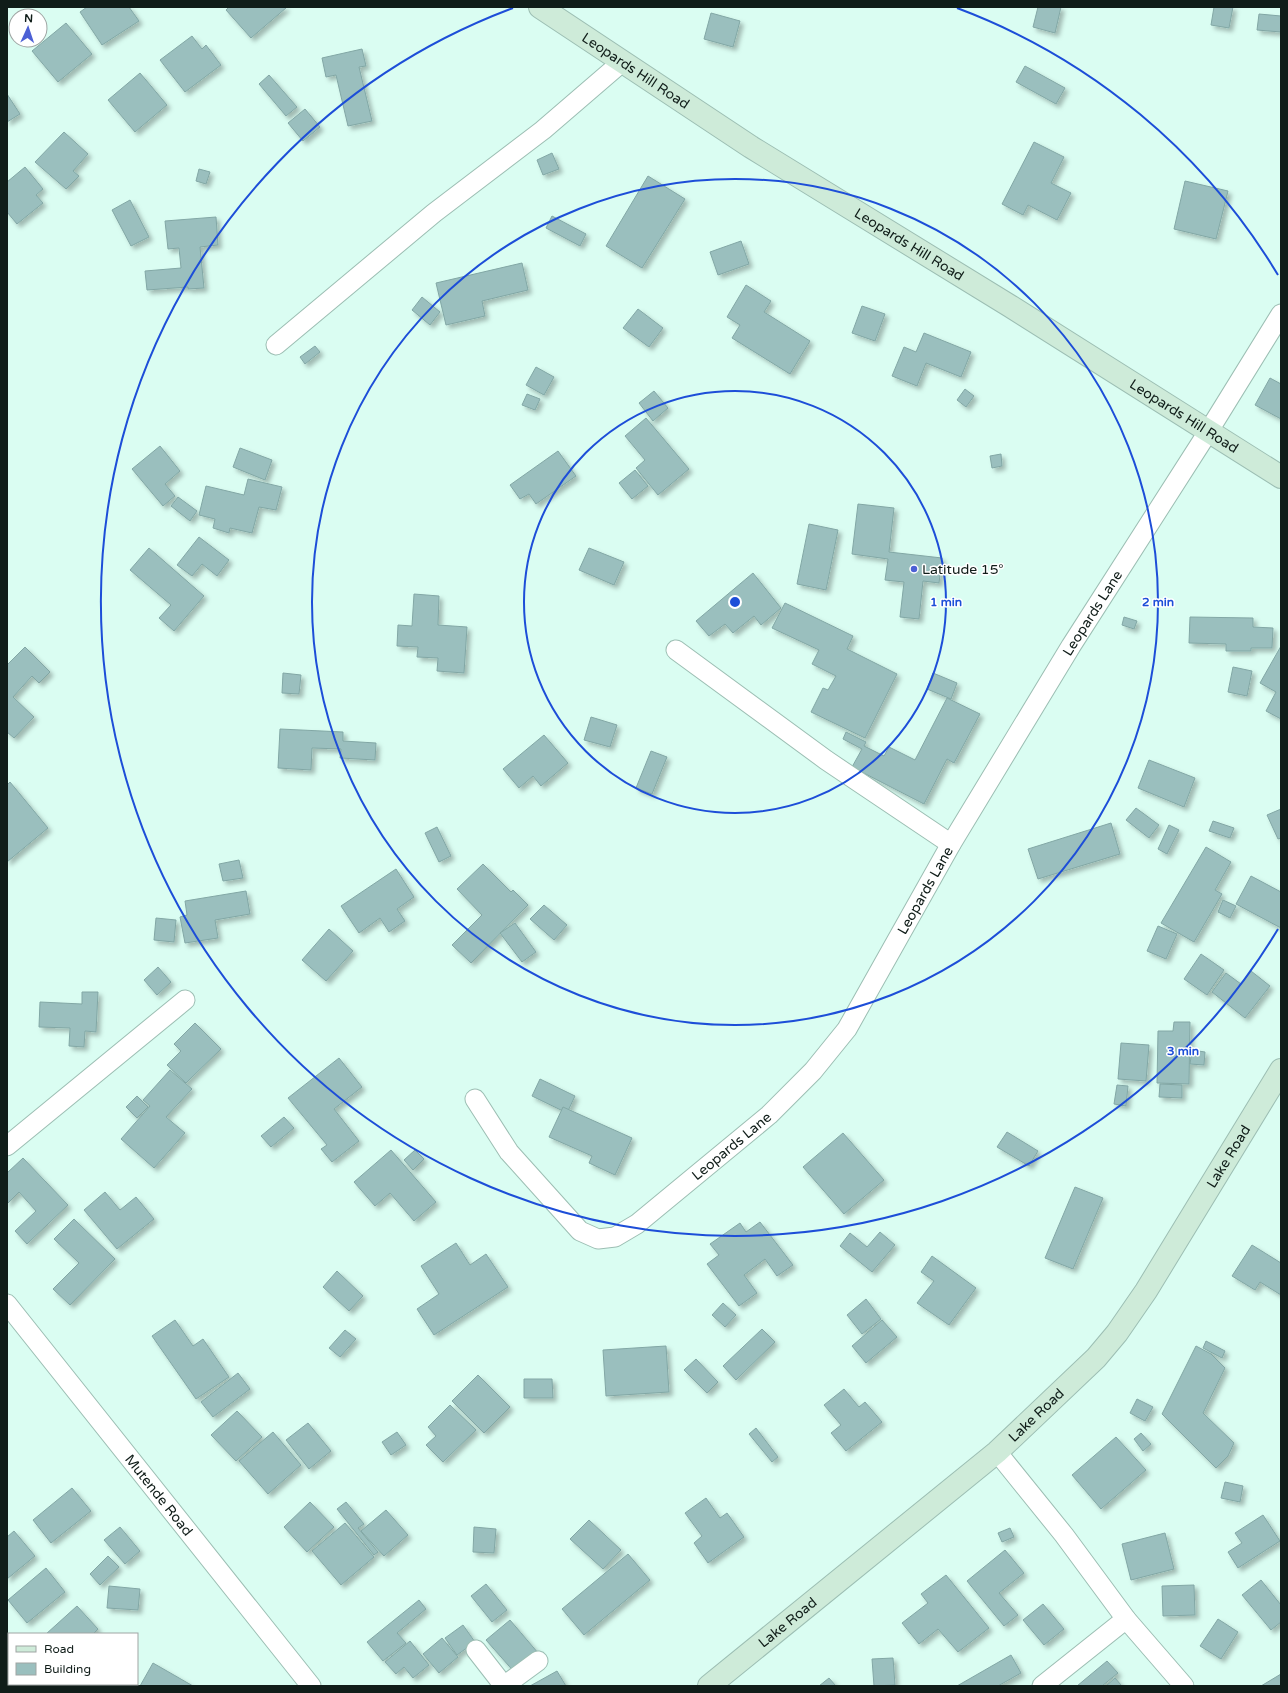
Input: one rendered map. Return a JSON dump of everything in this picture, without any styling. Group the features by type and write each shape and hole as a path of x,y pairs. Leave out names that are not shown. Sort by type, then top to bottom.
{"main road":[{"name":"Leopards Hill Road","path":"540,7 751,147 1010,306 1281,477"},
{"name":"Lake Road","path":"709,1686 997,1452 1096,1358 1117,1333 1146,1291 1281,1070"}],"street":[{"path":"276,345 434,213 543,130 622,62"},
{"name":"Leopards Lane","path":"475,1099 510,1152 580,1231 598,1239 615,1237 637,1224 769,1115 813,1071 847,1029 951,844 1080,633 1281,314"},
{"path":"676,650 826,760 951,844"},
{"path":"7,1146 185,1000"},
{"name":"Mutende Road","path":"7,1304 241,1596 311,1686"},
{"path":"997,1452 1064,1535 1126,1619 1184,1686"},
{"path":"1042,1686 1126,1619"},
{"path":"476,1650 504,1686 538,1661"}],"building":[{"path":"87,7 129,7 139,21 102,45 80,12"},
{"path":"229,7 286,8 251,38 226,10"},
{"path":"1038,7 1061,7 1055,33 1033,27"},
{"path":"1214,7 1233,7 1229,28 1211,25"},
{"path":"711,13 740,21 733,47 704,39"},
{"path":"1259,14 1281,16 1281,32 1257,30"},
{"path":"66,23 92,54 58,82 32,51 36,48 48,48 48,38"},
{"path":"192,36 202,49 206,45 221,65 185,92 160,60"},
{"path":"362,49 366,66 359,67 372,121 348,126 336,75 326,77 322,58"},
{"path":"1025,66 1065,88 1056,104 1016,82"},
{"path":"140,73 167,105 135,132 108,100"},
{"path":"269,75 297,107 286,116 259,84"},
{"path":"7,94 20,114 7,122"},
{"path":"305,109 320,127 303,141 288,123"},
{"path":"64,132 88,154 73,171 79,176 66,189 35,162"},
{"path":"1034,142 1064,157 1051,183 1071,193 1057,220 1028,205 1023,215 1002,204"},
{"path":"552,153 559,169 543,175 537,160"},
{"path":"25,167 43,189 36,195 43,203 17,224 7,212 7,182"},
{"path":"199,169 210,172 206,184 196,181"},
{"path":"648,176 685,199 642,268 606,246"},
{"path":"1185,181 1228,191 1216,239 1174,229"},
{"path":"130,200 149,237 131,246 112,210"},
{"path":"552,216 586,234 580,246 546,228"},
{"path":"216,217 218,245 200,247 204,288 188,289 188,287 147,290 145,271 181,268 179,248 168,249 165,221"},
{"path":"741,241 749,264 718,275 710,252"},
{"path":"522,263 528,290 482,301 485,316 446,325 436,283"},
{"path":"746,285 771,301 764,312 810,341 790,374 732,338 740,325 727,317"},
{"path":"422,297 440,312 430,325 412,310"},
{"path":"862,306 885,314 875,341 852,333"},
{"path":"638,309 663,328 649,347 623,328"},
{"path":"924,333 971,352 961,377 926,363 917,386 892,376 904,347 916,352"},
{"path":"315,346 320,352 305,364 300,357"},
{"path":"536,367 554,377 544,395 526,385"},
{"path":"1270,378 1281,384 1281,419 1255,405"},
{"path":"965,389 974,396 966,407 957,400"},
{"path":"654,391 668,408 653,421 639,403"},
{"path":"527,394 540,399 535,410 522,405"},
{"path":"646,418 689,469 658,495 636,468 645,460 625,436"},
{"path":"160,446 180,471 165,484 175,496 163,506 132,469"},
{"path":"240,448 272,460 265,480 233,467"},
{"path":"558,451 576,476 536,504 529,494 520,499 510,485"},
{"path":"1001,454 1002,466 992,468 990,456"},
{"path":"635,470 648,486 632,499 619,483"},
{"path":"248,479 282,487 276,510 259,507 252,533 230,528 229,533 213,528 215,519 199,515 206,486 244,495"},
{"path":"178,497 197,511 190,521 171,506"},
{"name":"Latitude 15°","path":"858,504 894,508 889,552 942,558 939,583 923,581 919,619 900,617 904,582 885,580 888,559 852,554"},
{"path":"809,524 838,530 826,590 797,584"},
{"path":"199,537 229,560 217,576 202,564 192,576 177,565"},
{"path":"149,548 204,596 174,631 159,618 171,605 130,570"},
{"path":"589,548 624,562 614,585 579,570"},
{"path":"753,573 781,608 761,625 754,616 733,633 725,624 709,636 696,621"},
{"path":"414,594 439,596 438,625 467,627 464,673 437,671 438,658 417,657 418,647 397,646 398,625 412,626"},
{"path":"785,603 853,636 847,649 897,674 865,738 811,712 823,688 828,690 836,676 812,664 819,650 772,628"},
{"path":"1124,617 1137,621 1134,629 1122,625"},
{"path":"1190,617 1253,618 1253,627 1273,628 1272,648 1251,648 1251,651 1226,651 1226,644 1189,643"},
{"path":"1281,646 1281,719 1266,711 1276,692 1260,683"},
{"path":"25,647 50,672 39,683 32,676 13,697 34,717 14,738 7,732 7,665"},
{"path":"1233,667 1252,671 1247,696 1228,692"},
{"path":"283,673 301,675 299,694 282,693"},
{"path":"933,673 957,683 951,699 927,689"},
{"path":"947,698 980,714 954,763 947,759 924,804 852,767 862,749 843,739 846,732 866,742 864,746 884,756 889,747 915,760"},
{"path":"591,717 617,725 610,747 584,740"},
{"path":"280,729 343,732 343,741 376,743 375,760 340,758 341,749 312,748 311,770 278,768"},
{"path":"544,735 568,763 541,786 533,776 519,788 503,769"},
{"path":"651,751 667,757 652,794 636,788"},
{"path":"1149,760 1195,778 1184,807 1138,788"},
{"path":"10,782 48,828 7,862 7,785"},
{"path":"1136,808 1159,825 1149,838 1126,820"},
{"path":"1281,809 1281,838 1278,839 1267,815"},
{"path":"1213,821 1234,828 1230,838 1209,831"},
{"path":"1111,823 1120,854 1038,879 1028,849"},
{"path":"1169,825 1179,830 1167,854 1158,849"},
{"path":"437,827 451,856 439,862 425,833"},
{"path":"1206,847 1231,862 1215,890 1222,894 1194,942 1161,923"},
{"path":"239,860 243,878 223,881 219,864"},
{"path":"483,864 511,892 513,890 528,905 471,963 452,945 482,915 457,889"},
{"path":"396,869 414,897 397,909 405,921 389,932 380,918 359,933 341,906"},
{"path":"1251,876 1281,892 1281,928 1236,904"},
{"path":"246,891 250,914 215,920 218,938 185,943 180,917 187,915 185,901"},
{"path":"1223,900 1236,906 1230,918 1218,912"},
{"path":"544,905 567,925 554,940 530,919"},
{"path":"156,918 176,920 174,942 154,940"},
{"path":"515,923 536,952 522,962 500,933"},
{"path":"1158,926 1177,934 1166,959 1147,951"},
{"path":"329,929 353,951 326,981 302,960"},
{"path":"1201,954 1224,970 1207,995 1184,979"},
{"path":"158,967 171,982 157,995 144,980"},
{"path":"1251,971 1270,986 1245,1018 1212,992 1226,973 1241,984"},
{"path":"82,992 98,992 96,1032 85,1031 84,1047 69,1046 70,1028 39,1027 40,1002 82,1004"},
{"path":"1174,1022 1190,1022 1189,1084 1157,1083 1158,1031 1173,1031"},
{"path":"195,1023 221,1049 186,1083 167,1065 181,1051 174,1044"},
{"path":"1121,1043 1149,1045 1146,1081 1118,1079"},
{"path":"1192,1050 1205,1052 1204,1065 1190,1064"},
{"path":"339,1058 362,1087 334,1109 359,1141 332,1162 321,1149 327,1145 288,1098"},
{"path":"170,1070 192,1089 166,1117 185,1133 154,1168 121,1139 150,1106 143,1100"},
{"path":"540,1079 575,1096 567,1113 532,1096"},
{"path":"1160,1084 1182,1085 1182,1098 1159,1097"},
{"path":"1117,1085 1128,1086 1126,1106 1114,1104"},
{"path":"137,1096 148,1107 137,1118 126,1107"},
{"path":"563,1107 632,1138 615,1175 589,1163 592,1156 549,1137"},
{"path":"284,1117 294,1128 271,1147 261,1136"},
{"path":"1007,1132 1038,1151 1029,1166 997,1147"},
{"path":"843,1133 884,1180 844,1214 803,1167"},
{"path":"391,1150 436,1202 414,1221 390,1193 375,1206 354,1182"},
{"path":"415,1150 424,1159 413,1170 404,1160"},
{"path":"23,1158 68,1205 27,1244 15,1231 36,1211 19,1192 7,1204 7,1173"},
{"path":"1075,1187 1103,1198 1073,1269 1045,1258"},
{"path":"105,1192 120,1210 136,1197 154,1219 117,1249 84,1210"},
{"path":"74,1219 115,1259 70,1305 53,1289 79,1263 54,1239"},
{"path":"760,1222 793,1265 777,1276 765,1259 744,1275 757,1293 739,1306 707,1264 719,1255 710,1244 740,1223 746,1232"},
{"path":"880,1232 895,1245 872,1272 840,1246 850,1233 867,1247"},
{"path":"456,1243 470,1265 486,1254 508,1287 434,1335 417,1309 439,1294 421,1266"},
{"path":"1252,1245 1281,1263 1281,1295 1260,1282 1255,1290 1232,1276"},
{"path":"932,1256 976,1288 949,1325 917,1303 934,1281 921,1272"},
{"path":"337,1271 363,1296 349,1311 323,1287"},
{"path":"866,1299 881,1319 862,1334 847,1315"},
{"path":"723,1303 736,1315 725,1327 712,1315"},
{"path":"175,1320 193,1346 203,1339 229,1377 196,1399 152,1336"},
{"path":"882,1320 897,1337 866,1363 852,1346"},
{"path":"762,1329 775,1342 736,1380 723,1366"},
{"path":"345,1330 356,1339 340,1357 329,1348"},
{"path":"1206,1341 1225,1351 1222,1358 1203,1348"},
{"path":"666,1346 669,1392 606,1396 603,1350"},
{"path":"1196,1346 1211,1354 1225,1368 1203,1413 1234,1443 1228,1456 1216,1468 1162,1414"},
{"path":"696,1359 718,1382 707,1393 684,1370"},
{"path":"238,1373 250,1389 213,1417 201,1402"},
{"path":"478,1375 510,1407 484,1433 452,1401"},
{"path":"524,1379 552,1379 553,1398 524,1398"},
{"path":"844,1389 859,1407 865,1402 882,1422 846,1451 831,1433 841,1425 824,1405"},
{"path":"1137,1399 1153,1407 1145,1421 1130,1413"},
{"path":"450,1405 476,1430 443,1462 426,1445 436,1436 428,1427"},
{"path":"237,1411 262,1437 236,1461 211,1435"},
{"path":"308,1423 331,1451 309,1469 286,1440"},
{"path":"756,1428 778,1457 772,1462 749,1434"},
{"path":"273,1432 301,1465 268,1494 239,1461"},
{"path":"397,1432 406,1445 391,1455 382,1442"},
{"path":"1141,1433 1151,1444 1143,1451 1134,1439"},
{"path":"1116,1437 1146,1470 1101,1509 1072,1475"},
{"path":"1225,1482 1243,1486 1240,1502 1221,1498"},
{"path":"72,1488 91,1511 51,1543 33,1520"},
{"path":"706,1498 720,1518 727,1513 744,1537 708,1563 694,1543 702,1536 685,1513"},
{"path":"310,1502 334,1527 307,1552 284,1527"},
{"path":"346,1502 364,1524 358,1528 378,1552 374,1555 337,1509"},
{"path":"386,1510 408,1535 384,1556 361,1531"},
{"path":"1263,1515 1280,1541 1238,1568 1228,1552 1242,1543 1235,1533"},
{"path":"589,1520 621,1550 603,1569 570,1539"},
{"path":"345,1523 374,1557 341,1585 312,1551"},
{"path":"120,1527 140,1551 125,1564 104,1540"},
{"path":"474,1527 496,1529 494,1553 473,1552"},
{"path":"1010,1528 1014,1537 1002,1542 998,1533"},
{"path":"14,1531 35,1556 7,1579 7,1537"},
{"path":"1165,1533 1174,1569 1131,1580 1122,1544"},
{"path":"1005,1550 1024,1573 999,1593 1018,1615 1004,1626 967,1581"},
{"path":"628,1554 650,1580 584,1635 562,1609"},
{"path":"108,1556 119,1567 100,1585 90,1574"},
{"path":"46,1568 65,1592 27,1623 8,1600"},
{"path":"946,1575 989,1628 958,1652 938,1629 919,1644 902,1623 928,1603 921,1594"},
{"path":"1261,1580 1281,1605 1281,1622 1271,1630 1242,1595"},
{"path":"486,1584 507,1610 492,1622 471,1596"},
{"path":"1194,1585 1195,1615 1163,1616 1162,1586"},
{"path":"109,1586 140,1589 138,1610 107,1608"},
{"path":"419,1600 426,1609 397,1633 406,1643 383,1661 367,1642"},
{"path":"1043,1604 1064,1629 1044,1645 1023,1620"},
{"path":"77,1606 98,1629 94,1633 47,1633"},
{"path":"1218,1619 1238,1632 1221,1659 1200,1646"},
{"path":"510,1620 539,1654 516,1674 486,1640"},
{"path":"463,1625 475,1642 457,1655 445,1638"},
{"path":"442,1638 458,1657 439,1673 423,1654"},
{"path":"410,1641 429,1665 413,1678 404,1667 396,1674 385,1662"},
{"path":"1011,1655 1021,1673 998,1686 957,1686"},
{"path":"893,1658 895,1685 874,1686 872,1659"},
{"path":"1107,1661 1118,1673 1102,1686 1077,1686"},
{"path":"153,1663 193,1686 140,1686"},
{"path":"557,1671 566,1686 530,1686"},
{"path":"1281,1674 1281,1686 1261,1686"},
{"path":"829,1678 836,1686 819,1686"},
{"path":"1115,1678 1122,1686 1106,1686"}],"place":[{"name":"Latitude 15°","path":"914,569"}]}
